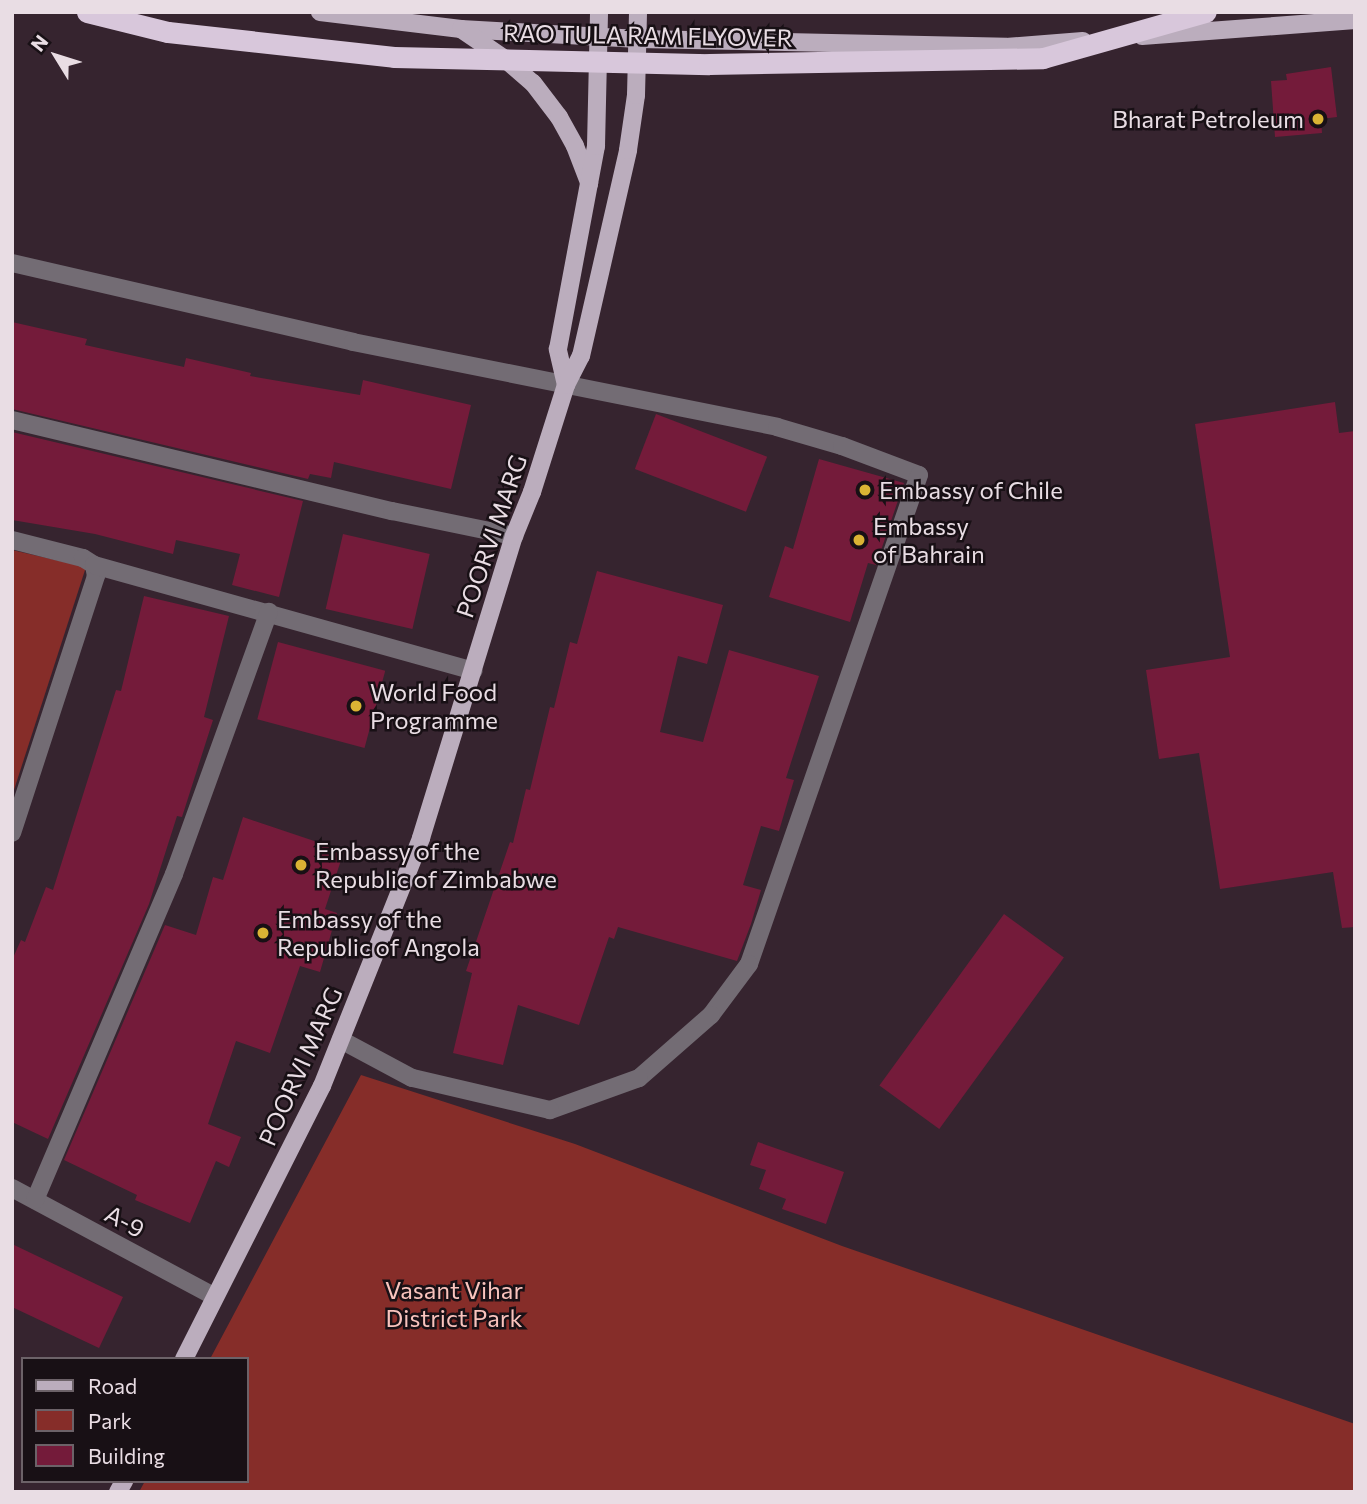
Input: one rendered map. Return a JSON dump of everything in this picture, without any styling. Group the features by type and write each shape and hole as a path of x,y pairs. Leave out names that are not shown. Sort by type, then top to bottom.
{"highway":[{"name":"RAO TULA RAM FLYOVER","path":"87,12 168,32 394,57 709,65 1043,58 1206,12"}],"main road":[{"path":"320,12 461,29 599,38 1006,47 1355,20"},
{"path":"370,18 389,12"},
{"path":"566,385 558,349 596,146 599,12"},
{"name":"POORVI MARG","path":"185,1357 322,1086 421,838 514,536 532,492 566,385 581,356 628,150 636,95 638,12"},
{"path":"461,29 505,59 533,83 559,117 575,146 589,185"}],"street":[{"path":"12,263 353,342 777,427 842,446 919,475 749,964 711,1015 639,1078 550,1110 412,1077 341,1040"},
{"path":"12,420 392,511 514,536"},
{"path":"12,540 473,671"},
{"path":"12,833 96,576 94,565"},
{"path":"35,1200 174,874 269,612"},
{"name":"A-9","path":"12,1188 215,1297"}],"green space":[{"path":"12,550 86,567 12,796"},
{"name":"Vasant Vihar District Park","path":"361,1075 575,1144 842,1246 1355,1424 1355,1492 139,1492 144,1483 248,1483 248,1357 211,1357"}],"building":[{"path":"1331,67 1337,117 1321,119 1322,133 1275,137 1271,81 1287,80 1286,74"},
{"path":"12,322 87,339 85,345 184,367 186,358 251,373 250,376 360,395 363,380 471,405 451,489 334,462 331,478 310,474 308,479 12,409"},
{"path":"1335,402 1339,433 1355,431 1355,927 1342,928 1333,872 1220,889 1199,753 1159,759 1146,670 1230,657 1195,424"},
{"path":"656,414 767,457 746,512 635,469"},
{"path":"12,432 303,501 279,597 232,585 240,554 176,540 173,554 95,534 12,520"},
{"path":"819,459 904,483 876,565 868,563 850,622 769,597 785,546 793,549"},
{"path":"343,534 430,554 412,629 326,609"},
{"path":"597,571 723,605 707,664 678,656 660,732 703,742 729,650 819,676 786,778 794,780 779,831 761,826 743,885 761,890 737,961 618,927 614,939 609,937 579,1025 518,1005 503,1065 453,1053 472,973 466,971 510,842 513,843 526,789 530,790 550,707 554,708 570,642 577,644"},
{"path":"144,596 229,616 204,717 213,720 182,817 177,816 149,904 48,1139 12,1122 12,960 21,940 25,942 46,887 53,890 116,690 121,691"},
{"path":"278,642 385,671 365,748 257,719"},
{"path":"243,817 344,851 325,909 337,913 320,972 300,966 270,1053 236,1041 208,1124 241,1137 229,1167 216,1161 190,1223 135,1200 137,1195 64,1160 165,925 196,935 213,877 223,880"},
{"path":"1004,914 1064,957 939,1129 879,1086"},
{"path":"758,1142 844,1172 826,1224 782,1209 786,1199 759,1189 766,1170 750,1165"},
{"path":"12,1244 123,1297 99,1348 12,1307"}],"place":[{"name":"Bharat Petroleum","path":"1318,119"},
{"name":"Embassy of Chile","path":"865,490"},
{"name":"Embassy of Bahrain","path":"859,540"},
{"name":"World Food Programme","path":"356,706"},
{"name":"Embassy of the Republic of Zimbabwe","path":"301,865"},
{"name":"Embassy of the Republic of Angola","path":"263,933"}]}
